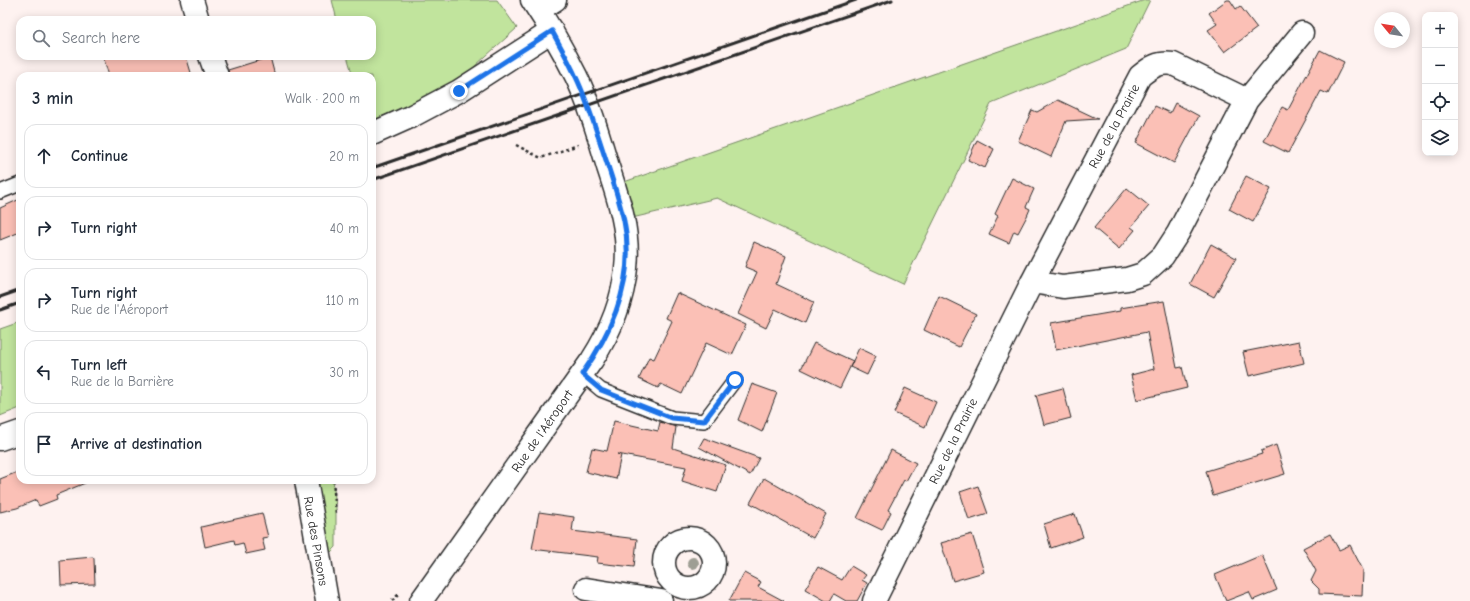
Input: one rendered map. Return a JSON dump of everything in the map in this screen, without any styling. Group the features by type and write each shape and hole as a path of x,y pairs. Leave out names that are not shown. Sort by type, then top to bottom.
{"street":[{"path":"192,0 197,16"},
{"name":"Rue de l'Aéroport","path":"421,601 603,344 613,322 622,294 627,247 624,222 598,136 577,77 552,31 542,3"},
{"path":"376,132 410,117 459,91 552,31"},
{"path":"1032,282 1063,287 1127,278 1143,274 1163,256 1178,233 1247,100 1302,33"},
{"path":"211,60 216,72"},
{"name":"Rue de la Prairie","path":"874,601 1032,282 1140,76 1150,67 1161,63 1172,64 1247,100"},
{"path":"0,439 16,433"},
{"name":"Rue des Pinsons","path":"307,484 327,601"},
{"path":"586,589 661,601"}],"lane":[{"path":"0,192 16,186"},
{"path":"582,374 601,390 672,418 704,421 735,380"}],"path":[{"path":"516,145 541,158 578,145"}],"green space":[{"path":"332,0 497,0 517,28 454,85 376,119 376,72 352,72 348,60 376,60 376,16 336,16"},
{"path":"1145,0 1150,0 1126,49 991,104 903,284 717,198 632,218 624,182"},
{"path":"16,323 16,410 0,416 0,329"},
{"path":"316,484 333,484 336,507 336,547 327,556"}],"building":[{"path":"1227,0 1230,0 1236,9 1240,6 1257,28 1225,52 1208,30 1217,24 1209,13"},
{"path":"1320,50 1344,62 1328,94 1321,91 1288,153 1264,141 1282,107 1288,110"},
{"path":"104,60 187,60 191,72 108,72"},
{"path":"260,60 271,60 274,72 228,72 228,70"},
{"path":"1058,100 1098,119 1066,121 1051,157 1018,141 1032,110 1037,112"},
{"path":"1175,103 1199,116 1174,163 1136,143 1155,106 1170,113"},
{"path":"977,140 994,149 985,168 968,160"},
{"path":"1246,176 1271,189 1253,222 1229,209"},
{"path":"1012,178 1034,189 1026,207 1030,209 1027,216 1018,233 1014,231 1009,243 989,234 998,216 995,214"},
{"path":"1127,188 1149,206 1131,227 1135,230 1119,249 1094,228"},
{"path":"16,201 16,234 0,240 0,208"},
{"path":"754,242 786,256 776,284 814,302 805,323 775,309 766,328 738,314 757,272 745,267"},
{"path":"1211,244 1236,258 1214,297 1190,284"},
{"path":"677,293 746,325 732,355 706,343 682,394 661,384 658,388 639,379 649,357 654,359 672,321 666,318"},
{"path":"939,296 976,314 959,347 924,330"},
{"path":"1164,301 1177,368 1182,367 1187,388 1137,400 1131,375 1154,369 1147,332 1056,350 1051,323 1120,311 1120,308"},
{"path":"1299,341 1304,363 1249,376 1243,352"},
{"path":"814,343 853,361 840,388 801,369"},
{"path":"859,348 876,356 867,375 850,367"},
{"path":"752,384 777,393 762,432 738,420"},
{"path":"905,388 936,402 925,427 894,413"},
{"path":"1063,388 1071,418 1044,425 1036,395"},
{"path":"614,421 658,431 660,422 676,427 673,448 726,465 717,492 682,481 686,467 617,454 621,455 616,479 586,472 592,448 607,451"},
{"path":"704,438 759,458 750,475 699,447"},
{"path":"1276,445 1285,474 1213,496 1206,471 1262,454 1261,451"},
{"path":"891,450 916,463 906,481 904,480 888,510 891,512 882,530 857,518"},
{"path":"16,473 16,484 83,484 56,495 57,499 39,506 36,500 17,508 0,512 0,479"},
{"path":"764,478 826,514 813,538 750,503"},
{"path":"978,486 988,514 969,520 960,492"},
{"path":"539,512 574,517 572,531 637,539 634,567 597,563 598,557 532,549"},
{"path":"262,513 268,537 262,538 265,550 246,554 243,543 235,545 234,540 205,547 201,527"},
{"path":"1075,514 1083,537 1051,548 1044,524"},
{"path":"972,534 984,572 953,581 941,543"},
{"path":"1330,534 1339,550 1350,545 1363,570 1362,596 1319,594 1319,589 1311,581 1316,571 1303,548"},
{"path":"1262,555 1277,590 1253,600 1249,592 1226,601 1215,575"},
{"path":"93,557 95,584 61,585 60,560"},
{"path":"851,566 866,575 862,580 867,583 857,601 846,601 834,594 830,601 826,601 805,589 818,567 842,580"},
{"path":"744,573 761,582 758,587 784,601 729,601"}],"railway":[{"path":"376,167 856,0"},
{"path":"376,179 892,0"},
{"path":"0,297 16,291"},
{"path":"0,310 16,304"}],"route":[{"path":"459,91 552,31 577,77 598,136 624,222 627,247 622,294 613,322 603,344 582,374 601,390 672,418 704,421 735,380"}]}
